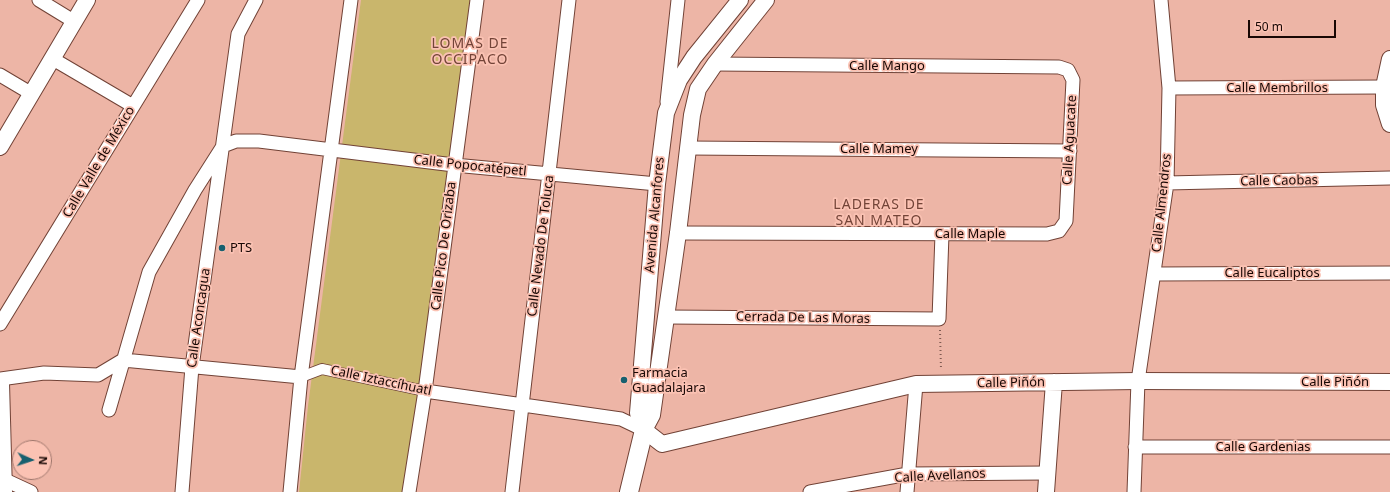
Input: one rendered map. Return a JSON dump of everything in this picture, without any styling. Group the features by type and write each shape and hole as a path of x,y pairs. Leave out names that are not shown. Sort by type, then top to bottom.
{"main road":[{"path":"0,385 3,485"},
{"name":"Avenida Alcanfores","path":"629,492 644,430"}],"street":[{"path":"39,0 75,22"},
{"path":"0,147 87,0"},
{"name":"Calle Valle de México","path":"0,324 198,0"},
{"name":"Calle Aconcagua","path":"182,492 192,367 238,34 256,0"},
{"path":"290,492 301,377 351,0"},
{"name":"Calle Pico De Orizaba","path":"409,492 425,391 477,0"},
{"name":"Calle Nevado De Toluca","path":"512,492 569,0"},
{"name":"Avenida Alcanfores","path":"644,430 638,413 657,184 678,0"},
{"path":"692,115 666,113 679,80 694,57 740,0"},
{"name":"Avenida Alcanfores","path":"644,430 652,415 678,232 692,115 698,89 715,64 766,0"},
{"name":"Calle Almendros","path":"1134,492 1138,381 1155,274 1167,183 1169,88 1161,0"},
{"path":"53,59 133,106"},
{"path":"1390,59 1384,87 1384,105 1390,124"},
{"name":"Calle Mango","path":"715,64 1059,67"},
{"name":"Calle Aguacate","path":"1059,67 1068,70 1073,80 1066,221"},
{"path":"0,75 32,94"},
{"name":"Calle Membrillos","path":"1169,88 1384,87"},
{"name":"Calle Popocatépetl","path":"223,146 236,141 259,141 331,149 454,166 657,184"},
{"path":"109,410 149,272 195,190 223,146"},
{"name":"Calle Mamey","path":"688,148 1070,151"},
{"name":"Calle Caobas","path":"1167,183 1390,178"},
{"name":"Calle Maple","path":"678,232 1047,234 1060,231 1066,221"},
{"path":"939,319 942,234"},
{"name":"Calle Eucaliptos","path":"1155,274 1390,272"},
{"name":"Cerrada De Las Moras","path":"666,317 939,319"},
{"path":"0,385 44,373 98,375 123,360"},
{"name":"Calle Iztaccíhuatl","path":"123,360 301,377 322,369 425,391 621,419 644,430"},
{"name":"Calle Piñón","path":"644,430 662,444 916,384 1138,381 1390,382"},
{"path":"1046,492 1054,382"},
{"path":"907,492 916,384"},
{"name":"Calle Gardenias","path":"1136,447 1390,447"},
{"name":"Calle Avellanos","path":"810,492 908,474 1047,472"},
{"path":"3,485 31,492"}],"path":[{"path":"939,319 942,384"}],"shaded area":[{"path":"361,0 473,0 407,492 299,492 308,406"}],"place":[{"name":"PTS","path":"222,248"},
{"name":"Farmacia Guadalajara","path":"624,380"}],"district":[{"name":"LOMAS DE OCCIPACO","path":"470,52"},
{"name":"LADERAS DE SAN MATEO","path":"879,214"}]}
